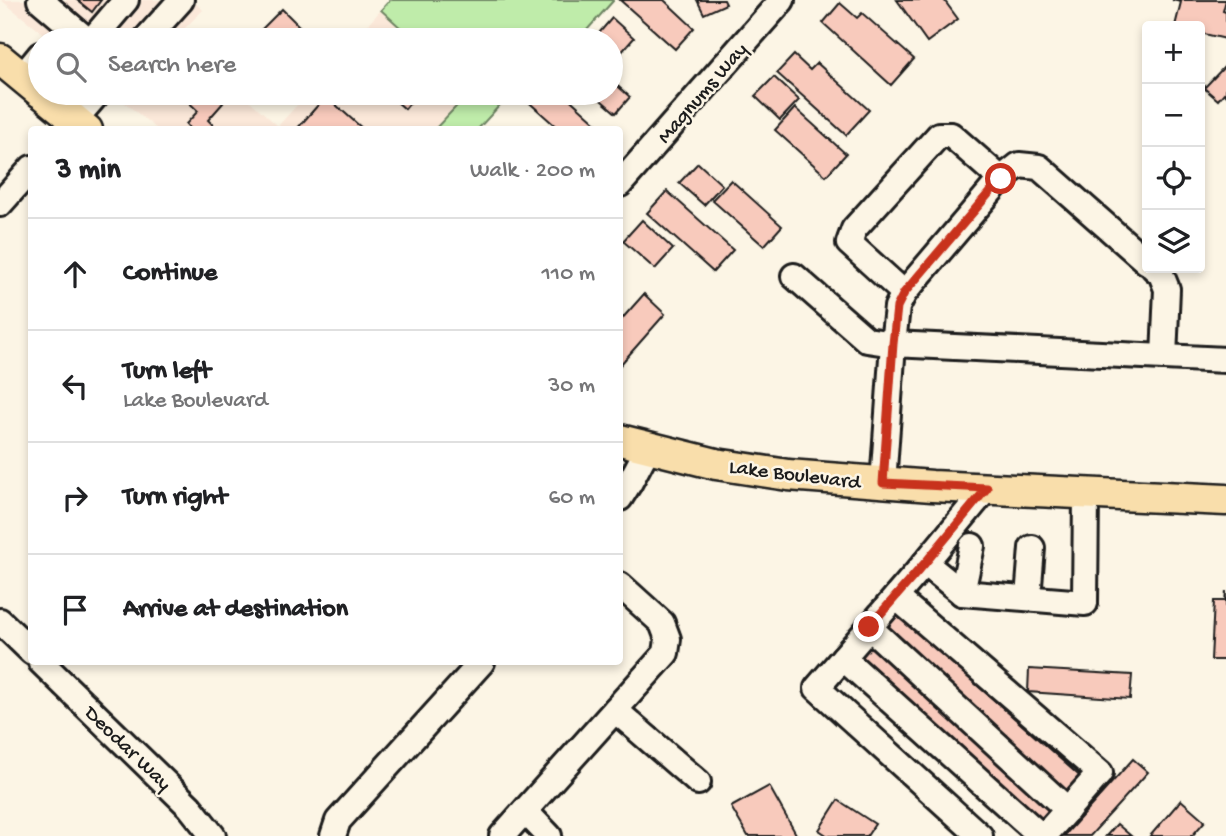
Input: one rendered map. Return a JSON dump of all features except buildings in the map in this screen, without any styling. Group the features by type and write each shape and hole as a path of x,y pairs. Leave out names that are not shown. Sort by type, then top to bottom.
{"main road":[{"path":"57,105 76,126"},
{"name":"Lake Boulevard","path":"634,444 716,464 788,475 883,483 1226,500"}],"street":[{"path":"40,0 58,28"},
{"path":"100,28 126,0"},
{"name":"Magnums Way","path":"623,181 782,0"},
{"path":"153,28 171,3"},
{"path":"76,126 91,105"},
{"path":"904,293 849,243 854,229 939,135 951,135 1001,179"},
{"path":"883,483 897,307 904,293 1001,179 1019,165 1039,167 1142,258"},
{"path":"0,204 28,172"},
{"path":"1160,273 1167,289 1164,357"},
{"path":"794,276 867,340 893,344 1226,360"},
{"path":"623,493 630,482 634,444"},
{"path":"980,836 817,688 987,488"},
{"path":"925,563 962,593 1085,603 1086,494"},
{"path":"962,593 972,546"},
{"path":"1027,598 1032,548"},
{"path":"502,836 666,653 668,639 662,623 623,587"},
{"path":"843,658 1042,836 1100,773 895,597"},
{"path":"0,621 28,648"},
{"path":"869,627 1068,810"},
{"name":"Deodar Way","path":"44,665 190,807 213,836"},
{"path":"333,836 338,821 479,665"},
{"path":"615,710 698,782"},
{"path":"525,811 549,836"}],"shaded area":[{"path":"1,0 192,0 203,10 185,28 36,28"},
{"path":"381,10 401,28 365,28"},
{"path":"128,105 254,105 278,126 153,126"},
{"path":"297,105 458,105 439,126 278,126"}],"green space":[{"path":"390,0 613,0 589,28 401,28 381,10"},
{"path":"458,105 500,105 481,126 438,126"}],"route":[{"path":"869,627 987,488 883,483 897,307 904,293 1001,179"}]}
